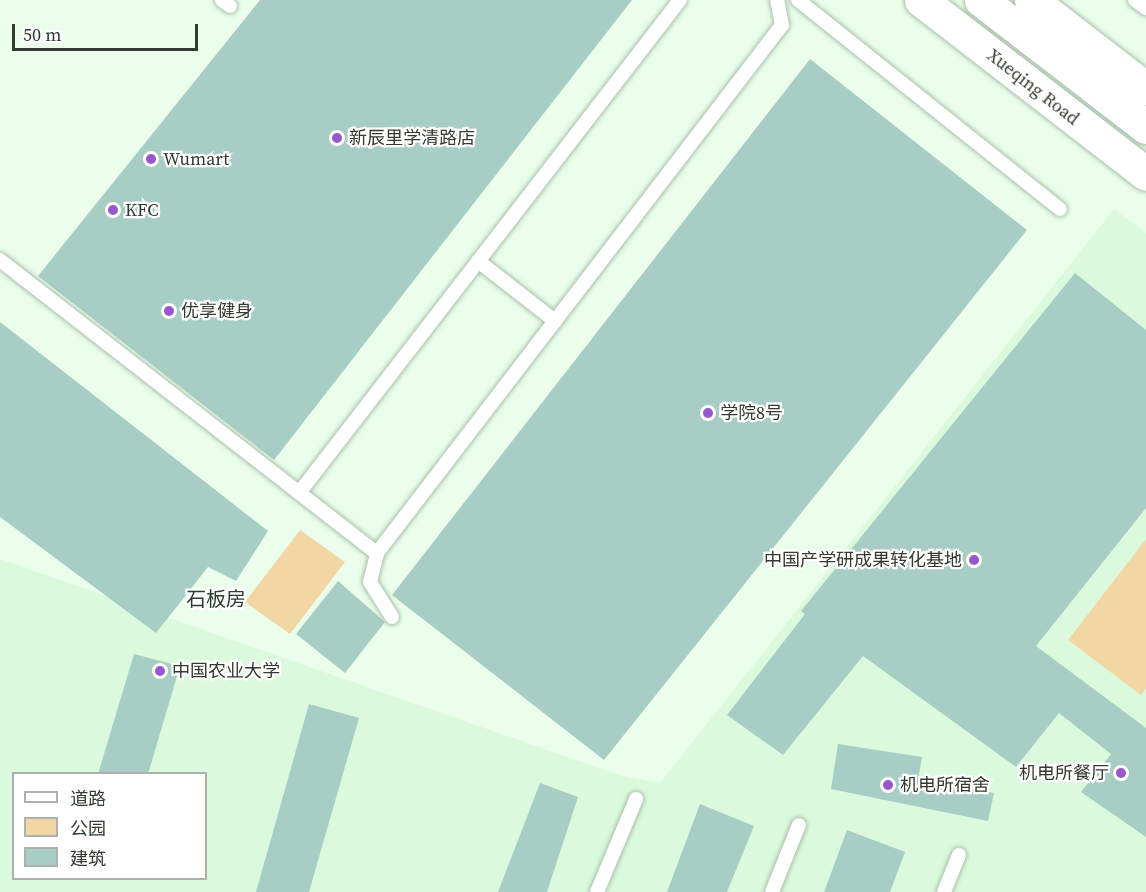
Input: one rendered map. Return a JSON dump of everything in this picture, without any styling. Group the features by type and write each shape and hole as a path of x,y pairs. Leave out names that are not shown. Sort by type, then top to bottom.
{"main road":[{"name":"Xueqing Road","path":"921,0 1146,174"},
{"name":"Xueqing Road","path":"981,0 1146,127"},
{"path":"1031,0 1146,90"}],"lane":[{"path":"299,493 680,0"},
{"path":"392,616 370,582 377,553 782,24 777,0"},
{"path":"798,0 1060,209"},
{"path":"1135,0 1146,9"},
{"path":"0,260 377,553"},
{"path":"478,261 555,321"},
{"path":"597,892 636,799"},
{"path":"772,892 799,825"},
{"path":"944,892 959,855"}],"shaded area":[{"path":"1114,209 1146,233 1146,892 0,892 0,559 622,776 660,783"}],"green space":[{"path":"300,530 345,562 290,634 245,602"},
{"path":"1146,539 1146,688 1141,695 1068,640"}],"building":[{"name":"新辰里学清路店","path":"260,0 632,0 274,460 38,276"},
{"name":"学院8号","path":"810,59 1027,230 604,760 392,595"},
{"name":"中国产学研成果转化基地","path":"1075,273 1146,330 1146,508 1036,646 1146,728 1146,837 1081,792 1111,754 1059,713 1016,767 863,656 783,755 727,715 805,614 801,611"},
{"path":"0,322 268,531 236,581 208,567 156,633 0,517"},
{"path":"338,581 385,622 345,673 296,634"},
{"path":"134,654 180,666 149,772 99,772"},
{"path":"309,704 359,718 309,892 256,892"},
{"name":"机电所宿舍","path":"838,744 922,757 918,780 994,793 988,821 831,789"},
{"path":"540,783 578,797 547,892 498,892"},
{"path":"700,804 754,826 727,892 667,892"},
{"path":"847,830 905,852 890,892 824,892"}],"place":[{"name":"新辰里学清路店","path":"337,138"},
{"name":"Wumart","path":"151,159"},
{"name":"KFC","path":"113,210"},
{"name":"优享健身","path":"169,311"},
{"name":"学院8号","path":"708,413"},
{"name":"中国产学研成果转化基地","path":"974,560"},
{"name":"中国农业大学","path":"160,671"},
{"name":"机电所餐厅","path":"1121,773"},
{"name":"机电所宿舍","path":"888,785"}],"district":[{"name":"石板房","path":"216,599"}]}
